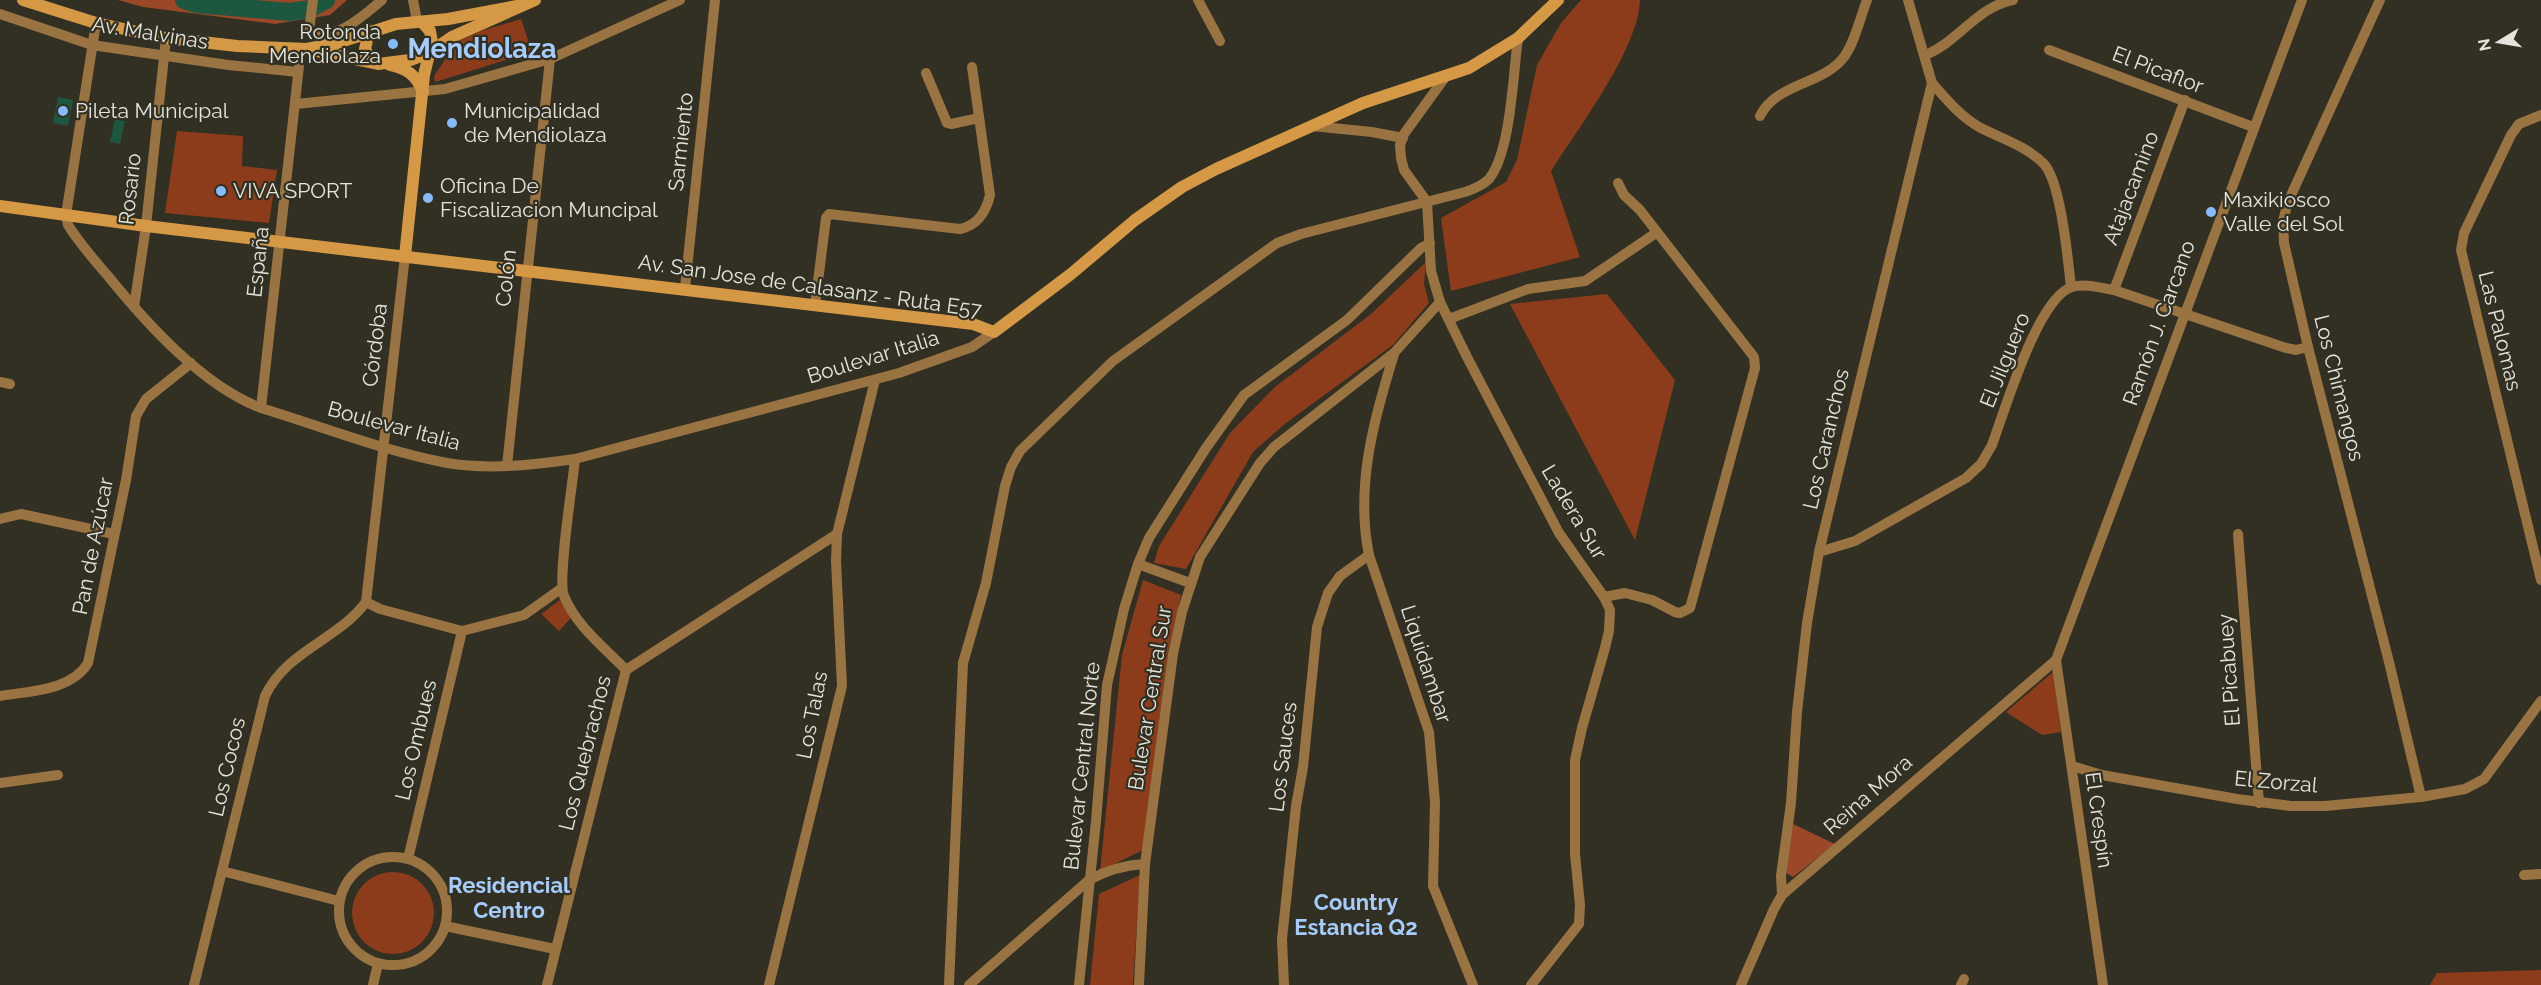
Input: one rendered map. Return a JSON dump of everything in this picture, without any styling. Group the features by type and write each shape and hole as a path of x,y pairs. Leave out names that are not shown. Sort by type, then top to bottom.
{"street":[{"path":"23,0 96,22 166,38 237,46 304,49 382,64 410,60 429,53 452,37 535,0"},
{"path":"312,0 309,26 311,33 332,32 353,23 382,0"},
{"path":"413,0 420,22"},
{"path":"296,104 445,89 550,58 681,0"},
{"name":"Sarmiento","path":"685,288 715,0"},
{"path":"1198,0 1220,41"},
{"name":"Av. San Jose de Calasanz - Ruta E57","path":"0,206 146,226 685,288 973,324 994,332 1071,274 1162,200 1215,169 1376,97 1469,68 1518,38 1558,0"},
{"path":"1760,116 1768,103 1777,96 1823,72 1843,58 1867,0"},
{"name":"Los Caranchos","path":"1782,895 1781,876 1791,803 1797,712 1807,623 1819,552 1932,83 1926,55 1908,0"},
{"path":"1926,55 1950,42 1988,9 2013,0"},
{"name":"Ramón J. Carcano","path":"2056,660 2302,0"},
{"name":"Los Chimangos","path":"2380,0 2288,202 2283,221 2284,243 2421,797"},
{"path":"304,49 337,43 382,27 522,5"},
{"name":"Av. Malvinas","path":"0,14 92,45 298,72"},
{"path":"66,215 96,22"},
{"name":"Córdoba","path":"366,602 423,93 432,36 420,22"},
{"path":"369,31 365,50 371,60 409,71 419,82 423,93"},
{"name":"Rosario","path":"134,307 146,226 166,38"},
{"path":"950,985 964,655 983,592 1005,486 1011,467 1020,451 1120,355 1277,243 1301,234 1427,202 1484,184 1497,167 1505,142 1518,38"},
{"name":"España","path":"261,408 298,72 304,49"},
{"name":"El Picaflor","path":"2049,50 2253,127"},
{"name":"Colón","path":"507,466 550,58"},
{"path":"815,305 826,218 829,214 960,229 969,227 987,208 990,195 972,67"},
{"path":"926,73 947,123 979,118"},
{"path":"1427,202 1404,170 1400,145 1402,138 1446,76"},
{"path":"1932,83 1969,120 2033,155 2048,169 2057,196 2071,287 2087,286 2114,290 2286,348 2296,350 2308,347"},
{"name":"Atajacamino","path":"2114,290 2185,100"},
{"name":"Las Palomas","path":"2541,115 2519,124 2511,135 2464,233 2461,250 2541,580"},
{"path":"1312,126 1372,132 1402,138"},
{"path":"1604,597 1625,593 1652,600 1675,612 1680,613 1690,608 1755,368 1754,357 1640,210 1624,195 1618,183"},
{"name":"Ladera Sur","path":"1427,202 1431,272 1440,302 1559,533 1604,597 1610,610 1609,631 1582,728 1575,767 1575,854 1580,916 1575,930 1531,985"},
{"name":"Boulevar Italia","path":"66,215 68,225 75,237 134,307 191,363 240,399 261,408 382,446 448,463 507,466 575,459 875,380 972,347 994,332"},
{"path":"1449,319 1528,288 1585,281 1656,233"},
{"name":"Bulevar Central Norte","path":"1078,985 1107,685 1124,609 1138,564 1159,520 1244,395 1341,325 1421,248 1430,243"},
{"name":"El Jilguero","path":"1819,552 1856,541 1966,478 1981,464 1992,445 2039,321 2052,301 2071,287"},
{"name":"Bulevar Central Sur","path":"1138,985 1145,864 1173,654 1190,583 1200,557 1260,463 1274,447 1394,353 1440,302"},
{"name":"Liquidambar","path":"1394,353 1368,451 1364,506 1365,534 1369,555 1430,732 1435,802 1433,886 1473,985"},
{"name":"Pan de Azúcar","path":"0,696 65,683 84,669 91,653 136,416 146,399 191,363"},
{"name":"Los Talas","path":"769,985 842,686 836,561 837,534 875,380"},
{"path":"575,459 562,588 576,617 586,631 626,670"},
{"path":"0,519 21,514 114,534"},
{"name":"Los Quebrachos","path":"547,985 626,670 837,534"},
{"name":"El Picabuey","path":"2238,534 2259,803"},
{"name":"Los Sauces","path":"1284,985 1281,960 1282,939 1317,627 1328,593 1340,576 1369,555"},
{"path":"1138,564 1190,583"},
{"path":"366,602 380,609 462,631 524,615 562,588"},
{"name":"Los Cocos","path":"195,985 265,696 281,670 351,618 366,602"},
{"name":"Los Ombues","path":"408,859 462,631"},
{"name":"El Crespín","path":"2056,660 2103,985"},
{"name":"Reina Mora","path":"1741,985 1782,895 2056,660"},
{"name":"El Zorzal","path":"2072,766 2102,776 2259,803 2291,806 2325,806 2421,797 2452,792 2477,783 2491,771 2541,701"},
{"path":"0,783 58,775"},
{"path":"393,856 408,859 423,866 440,885 447,909 445,926 438,941 427,954 395,966 378,964 363,957 351,947 342,933 338,917 339,901 348,880 364,864 378,858 393,856"},
{"path":"969,985 1089,880 1101,873 1129,865 1145,864"},
{"path":"222,871 339,901"},
{"path":"2524,875 2541,874"},
{"path":"445,926 555,949"},
{"path":"373,985 378,964"}],"shaded area":[{"path":"118,0 347,0 330,15 275,24 143,7"},
{"path":"1581,0 1640,0 1637,19 1619,64 1551,171 1580,257 1451,291 1441,218 1506,182 1517,160 1537,65 1561,23"},
{"path":"521,19 532,52 435,82 434,76 457,42 481,31"},
{"name":"Pileta Municipal","path":"58,97 73,100 68,126 53,123"},
{"path":"115,119 125,121 120,144 110,142"},
{"name":"VIVA SPORT","path":"177,131 243,136 242,166 277,170 269,223 165,213"},
{"path":"1426,262 1424,284 1429,303 1393,345 1286,423 1253,452 1186,569 1154,563 1159,546 1230,433 1275,387 1371,314"},
{"path":"1607,294 1675,380 1635,540 1510,304"},
{"path":"1143,580 1181,595 1168,651 1143,850 1100,871 1122,655"},
{"path":"560,600 571,618 559,631 541,614"},
{"path":"2053,672 2061,732 2042,735 2006,712"},
{"path":"1793,824 1835,844 1793,877 1786,873"},
{"path":"393,872 409,875 422,884 431,897 434,913 431,929 422,942 409,951 393,954 377,951 364,942 355,929 352,913 355,897 364,884 377,875"},
{"path":"1140,875 1133,985 1090,985 1099,894"},
{"path":"2541,970 2541,985 2430,985 2437,973"}],"waterway":[{"path":"184,0 196,4 290,12 309,9 326,0"}],"place":[{"name":"Rotonda Mendiolaza","path":"393,44"},
{"name":"Pileta Municipal","path":"63,111"},
{"name":"Municipalidad de Mendiolaza","path":"452,123"},
{"name":"VIVA SPORT","path":"221,191"},
{"name":"Oficina De Fiscalizacion Muncipal","path":"428,198"},
{"name":"Maxikiosco Valle del Sol","path":"2211,212"}],"district":[{"name":"Mendiolaza","path":"482,49"},
{"name":"Residencial Centro","path":"509,898"},
{"name":"Country Estancia Q2","path":"1356,914"}]}
